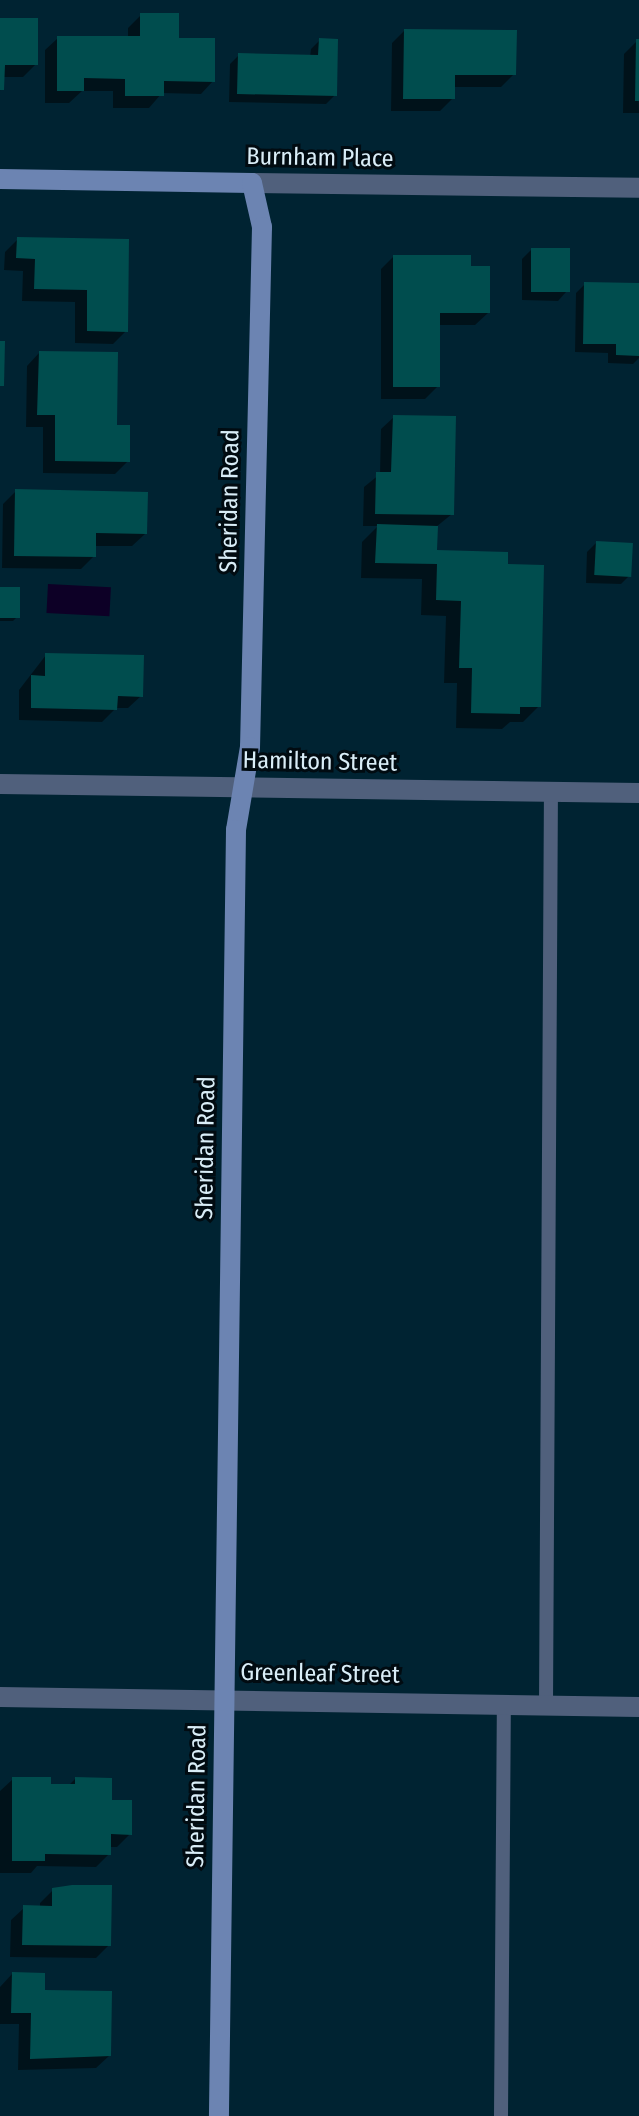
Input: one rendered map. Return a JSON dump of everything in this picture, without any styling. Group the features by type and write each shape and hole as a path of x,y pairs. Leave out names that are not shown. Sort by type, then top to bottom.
{"main road":[{"name":"Burnham Place","path":"0,179 252,183"},
{"name":"Sheridan Road","path":"219,2116 236,830 250,747 262,227 252,183"}],"street":[{"name":"Burnham Place","path":"252,183 639,188"},
{"name":"Hamilton Street","path":"0,784 639,793"},
{"name":"Greenleaf Street","path":"0,1697 225,1698 639,1707"}],"lane":[{"path":"546,1706 551,791"},
{"path":"501,2116 504,1705"}],"shaded area":[{"path":"48,584 111,587 109,616 46,613"}],"building":[{"path":"140,13 179,13 179,38 215,38 215,82 164,81 164,96 125,96 125,79 84,78 84,91 57,91 57,36 140,36"},
{"path":"0,18 38,18 38,65 5,65 4,90 0,90"},
{"path":"404,29 517,30 516,75 455,75 455,99 403,99"},
{"path":"319,38 338,39 337,96 237,94 238,53 318,55"},
{"path":"636,39 639,39 639,101 635,101"},
{"path":"17,237 129,239 128,332 87,331 87,290 34,289 35,259 16,258"},
{"path":"531,248 570,248 570,292 531,292"},
{"path":"393,255 471,255 471,266 490,266 490,313 440,313 440,387 393,387"},
{"path":"584,282 639,283 639,356 616,355 616,344 583,344"},
{"path":"0,341 5,341 4,386 0,386"},
{"path":"39,351 118,352 117,425 130,425 130,462 55,461 55,415 37,415"},
{"path":"393,415 456,416 454,515 375,514 376,472 391,472"},
{"path":"15,489 148,492 147,534 96,533 96,557 14,556"},
{"path":"377,524 438,526 437,550 508,552 508,564 544,565 541,707 520,707 520,714 471,713 472,668 459,668 461,601 436,600 437,564 375,563"},
{"path":"596,541 633,543 631,577 594,575"},
{"path":"0,587 20,587 20,618 0,618"},
{"path":"45,653 144,655 143,697 118,696 117,710 31,708 31,675 45,676"},
{"path":"12,1777 51,1777 51,1784 75,1784 75,1777 112,1778 112,1800 132,1800 132,1835 111,1834 111,1855 45,1854 45,1861 12,1861"},
{"path":"112,1885 111,1946 22,1945 23,1905 52,1906 52,1888"},
{"path":"12,1972 45,1973 45,1990 112,1991 111,2056 30,2059 31,2013 11,2013"}]}
